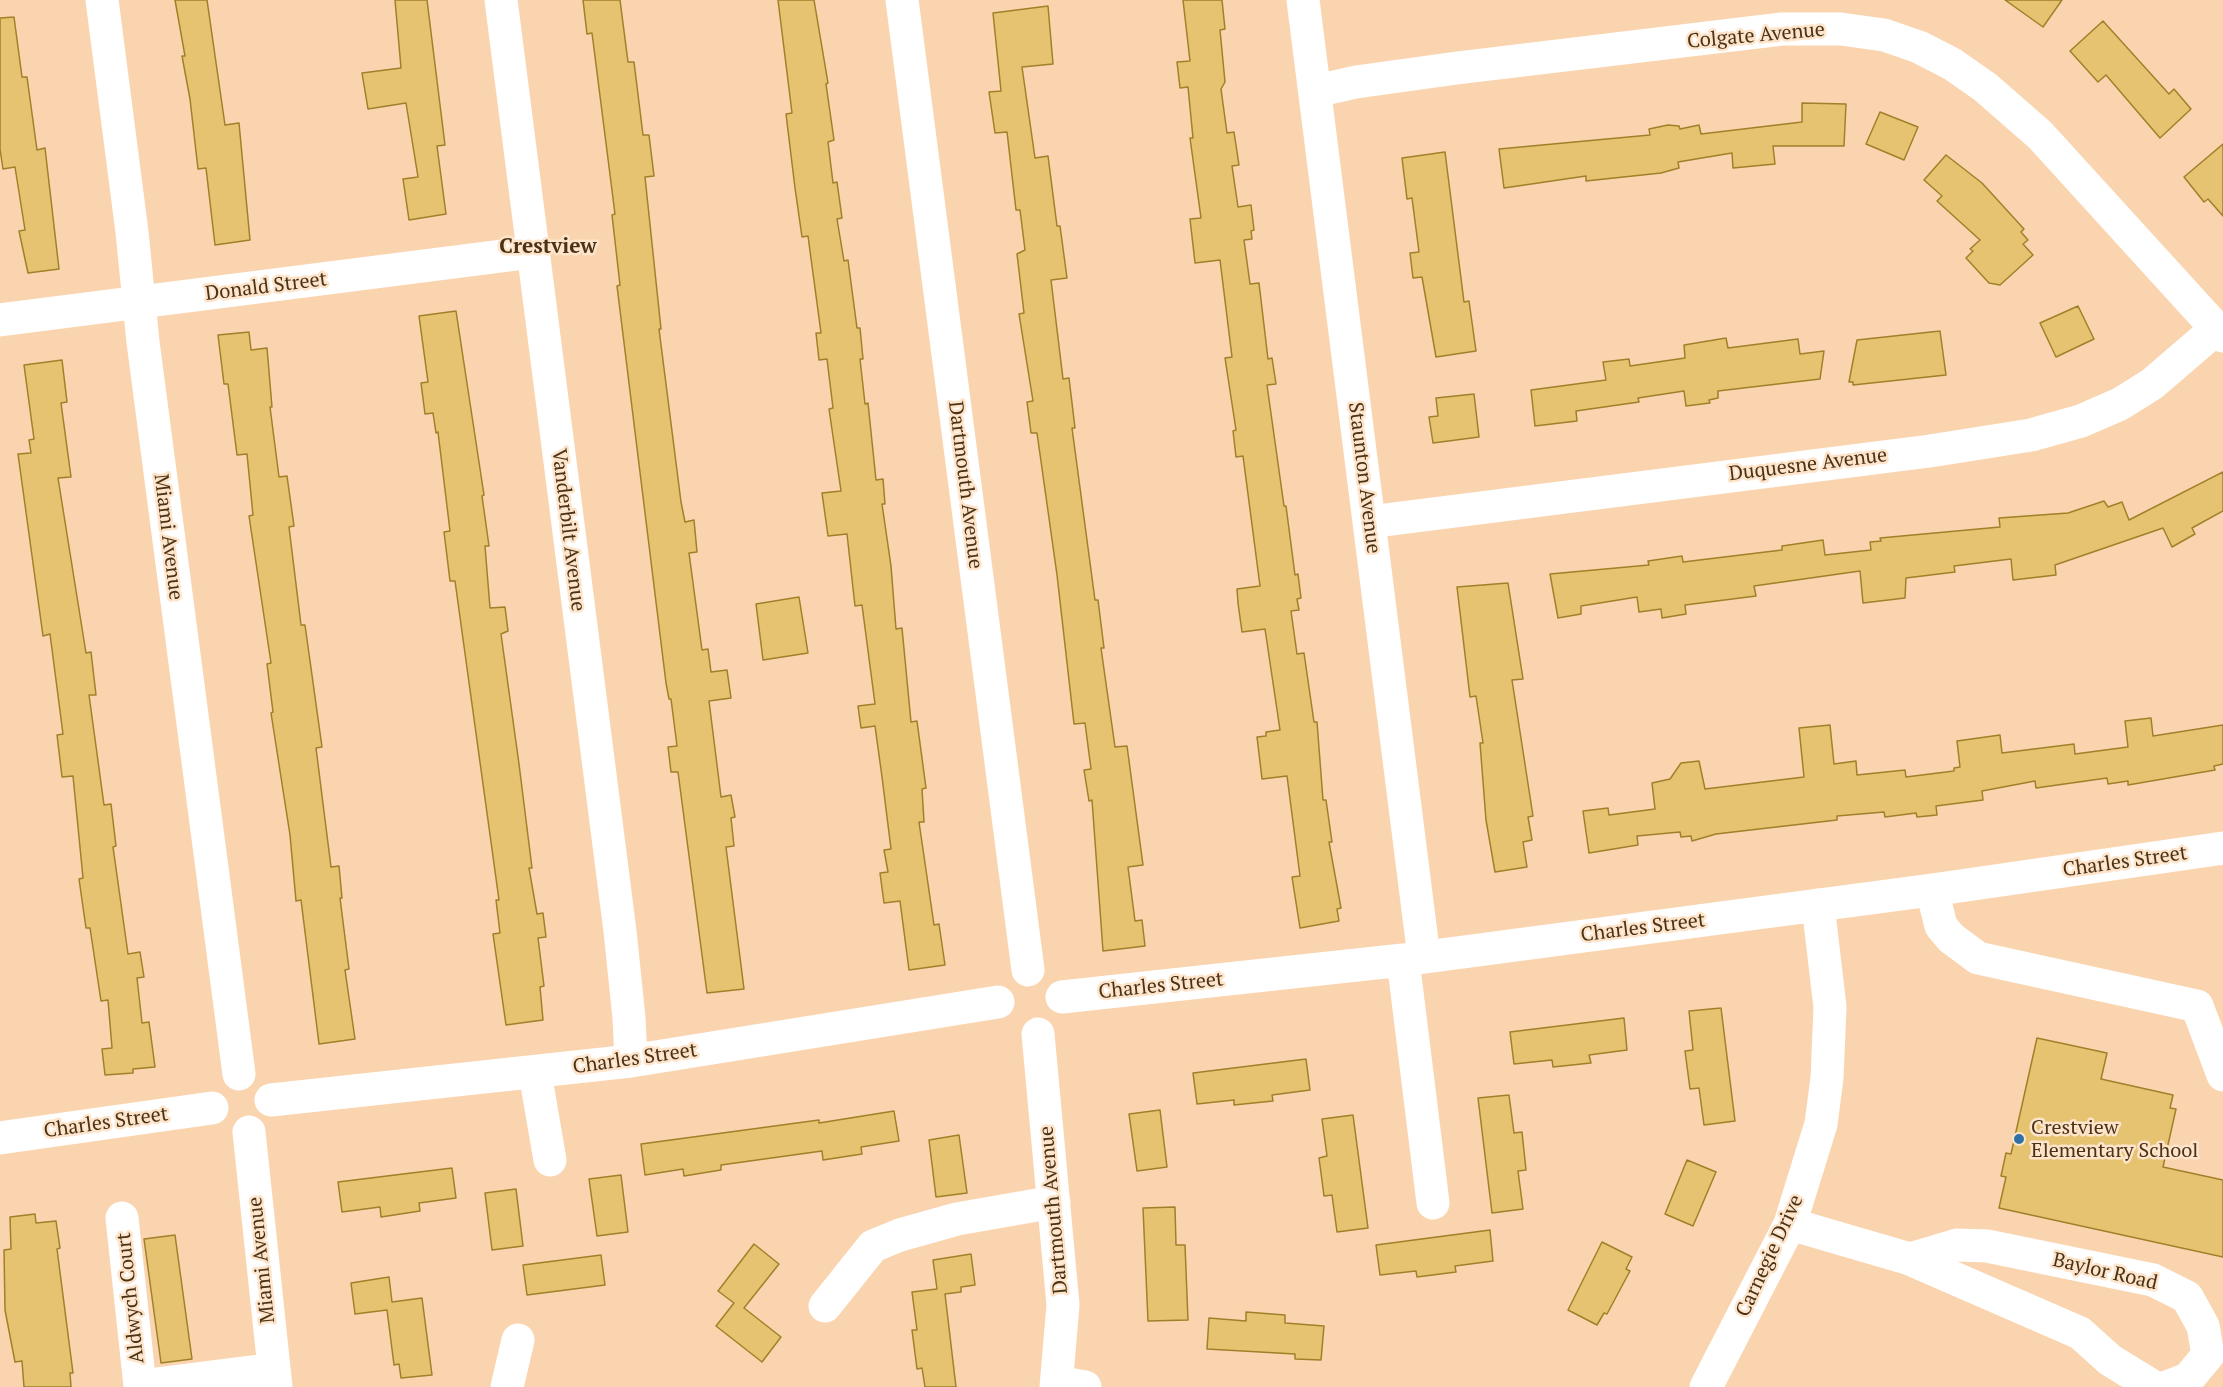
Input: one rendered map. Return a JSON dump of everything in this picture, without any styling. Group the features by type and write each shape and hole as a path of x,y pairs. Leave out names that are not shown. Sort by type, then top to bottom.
{"street":[{"name":"Miami Avenue","path":"102,0 239,1074"},
{"name":"Vanderbilt Avenue","path":"501,0 620,931 629,1018 630,1061"},
{"name":"Dartmouth Avenue","path":"902,0 1028,970"},
{"name":"Staunton Avenue","path":"1303,0 1370,522 1413,958 1433,1203"},
{"name":"Colgate Avenue","path":"1316,91 1356,82 1457,68 1782,29 1841,29 1884,35 1919,47 1952,64 1993,94 2040,135 2220,333"},
{"name":"Donald Street","path":"0,320 533,252"},
{"name":"Duquesne Avenue","path":"1370,522 1930,451 2031,435 2081,421 2120,404 2152,384 2220,333"},
{"name":"Charles Street","path":"1062,997 1413,958 1932,890 2223,848"},
{"path":"1932,890 1941,926 1951,938 1978,957 2197,1006 2223,1075"},
{"name":"Carnegie Drive","path":"1706,1387 1790,1224 1821,1124 1827,1078 1830,1007 1818,905"},
{"path":"1028,970 1047,974 1059,988 1062,997 1059,1016 1054,1024 1038,1034 1028,1035 1010,1028 1003,1020 998,1002 999,992 1010,976 1028,970"},
{"name":"Charles Street","path":"271,1100 630,1061 998,1002"},
{"name":"Dartmouth Avenue","path":"1038,1034 1063,1305 1066,1385"},
{"path":"536,1073 550,1160"},
{"path":"239,1074 248,1074 264,1084 271,1100 271,1108 263,1124 249,1132 239,1133 221,1125 212,1108 212,1099 221,1081 239,1074"},
{"name":"Charles Street","path":"0,1138 212,1108"},
{"name":"Miami Avenue","path":"249,1132 275,1378"},
{"path":"825,1306 873,1246 900,1235 957,1219 1054,1202"},
{"name":"Aldwych Court","path":"122,1218 140,1386 275,1378"},
{"path":"1790,1224 1910,1259 2080,1333 2110,1360 2154,1387"},
{"name":"Baylor Road","path":"1910,1259 1957,1245 1987,1246 2153,1280 2187,1297 2203,1326 2208,1354 2188,1379 2167,1387"},
{"path":"507,1387 518,1340"}],"building":[{"path":"175,0 207,0 225,125 239,123 250,240 215,245 206,168 198,169 190,99 182,56 185,56"},
{"path":"395,0 427,0 445,145 437,146 446,214 409,220 403,179 418,177 406,103 368,109 362,73 401,68"},
{"path":"583,0 620,0 628,62 634,62 643,135 649,135 654,176 645,177 661,329 659,329 681,502 685,522 694,520 697,552 689,553 702,650 708,649 711,672 727,670 731,698 709,701 721,797 731,795 735,817 731,818 734,846 726,847 744,989 707,993 678,772 671,772 668,747 677,746 671,699 669,699 666,683 617,286 620,285 612,215 615,214 592,33 587,34"},
{"path":"778,0 814,0 828,83 826,84 834,140 828,142 833,183 837,182 842,218 837,219 844,261 848,260 857,328 860,328 863,359 860,359 865,404 868,403 876,480 883,479 885,504 882,504 891,566 896,629 902,628 911,722 917,721 926,788 922,789 924,822 919,822 934,925 939,924 945,965 909,970 900,901 884,903 880,873 888,872 884,850 891,849 882,777 875,726 861,728 858,706 875,704 862,605 855,606 847,534 828,536 822,493 841,491 829,409 833,408 827,359 819,360 816,333 821,333 808,236 802,237 795,188 786,114 792,113"},
{"path":"1183,0 1222,0 1225,29 1220,30 1225,82 1221,89 1227,133 1234,132 1239,165 1232,166 1238,207 1251,205 1254,230 1251,231 1252,239 1244,240 1250,284 1259,283 1268,359 1272,358 1276,384 1267,385 1295,575 1298,574 1301,598 1297,599 1299,610 1291,611 1297,654 1304,653 1314,722 1317,722 1323,800 1326,800 1332,842 1329,842 1341,908 1337,909 1339,921 1300,928 1292,877 1300,876 1287,776 1262,779 1257,737 1266,736 1266,732 1280,730 1265,629 1242,632 1238,603 1237,589 1260,586 1243,456 1236,457 1233,431 1236,430 1225,358 1232,357 1220,260 1195,263 1190,219 1201,218 1190,138 1193,138 1188,87 1180,88 1177,62 1190,61"},
{"path":"2005,0 2062,0 2043,27"},
{"path":"1048,6 1053,64 1022,67 1035,158 1048,156 1057,226 1060,226 1067,278 1051,280 1063,379 1069,378 1075,428 1072,428 1095,600 1098,600 1104,648 1101,648 1115,747 1127,746 1143,865 1128,867 1135,921 1142,920 1145,946 1103,951 1092,800 1089,801 1084,770 1091,769 1085,723 1074,724 1057,575 1037,433 1031,433 1027,402 1033,401 1019,314 1024,313 1017,254 1025,250 1020,210 1016,210 1007,132 995,133 989,92 1001,91 993,13"},
{"path":"14,17 22,77 27,77 37,150 45,148 59,269 28,273 19,231 25,230 15,167 3,169 0,149 0,18"},
{"path":"2103,21 2169,94 2174,89 2191,109 2160,138 2106,75 2098,82 2070,51"},
{"path":"1802,103 1846,104 1844,146 1773,146 1775,164 1733,168 1732,153 1678,162 1679,168 1661,173 1586,181 1586,176 1504,188 1499,149 1650,135 1649,129 1668,125 1679,126 1680,129 1699,125 1701,134 1802,122"},
{"path":"1880,112 1918,127 1904,160 1866,144"},
{"path":"2223,144 2223,216 2208,199 2204,202 2184,177"},
{"path":"1445,152 1464,302 1469,301 1476,351 1436,357 1422,277 1413,278 1410,253 1419,252 1412,198 1407,199 1402,158"},
{"path":"1946,155 1982,183 2024,229 2021,232 2028,240 2023,244 2033,255 2000,285 1989,283 1966,258 1973,251 1970,249 1980,240 1937,201 1942,196 1924,180"},
{"path":"2078,306 2094,339 2056,357 2040,323"},
{"path":"456,311 484,495 482,496 489,546 485,546 490,608 505,607 508,631 501,634 532,868 529,868 537,914 543,913 546,937 538,938 544,986 540,987 543,1020 506,1025 493,934 500,933 496,900 499,900 455,581 450,581 444,532 450,531 438,432 436,433 433,413 425,414 421,383 428,382 419,316"},
{"path":"1940,331 1946,375 1853,385 1853,382 1849,382 1857,340"},
{"path":"249,332 251,350 267,348 272,407 270,407 279,477 287,476 294,526 289,527 301,625 305,625 322,747 316,748 331,867 339,866 342,898 340,898 349,969 345,970 355,1039 319,1044 301,900 296,901 290,835 271,713 273,712 267,664 271,663 249,516 253,515 247,454 237,455 228,384 224,384 218,335"},
{"path":"1726,338 1728,348 1798,339 1800,354 1824,351 1820,379 1718,391 1718,398 1709,400 1710,403 1686,406 1684,391 1638,398 1639,402 1576,411 1577,421 1535,426 1531,390 1606,380 1603,362 1629,359 1630,366 1685,358 1684,345"},
{"path":"62,360 67,402 61,403 71,477 58,478 86,653 91,652 96,695 89,695 104,805 111,804 116,846 113,847 128,954 140,952 144,977 137,978 142,1023 149,1022 155,1067 133,1069 133,1073 105,1075 102,1049 112,1048 108,1000 101,1001 90,928 86,928 79,879 83,878 73,776 62,777 57,735 63,734 50,634 43,636 18,454 31,453 29,440 34,439 24,365"},
{"path":"1474,394 1479,437 1433,443 1429,417 1438,416 1436,398"},
{"path":"2223,472 2223,511 2192,528 2195,534 2172,547 2163,528 2055,565 2056,575 2013,580 2011,559 1954,566 1955,572 1906,578 1905,598 1863,603 1860,571 1754,586 1756,596 1685,605 1686,614 1662,618 1661,609 1639,612 1637,597 1581,606 1581,614 1558,618 1550,574 1649,565 1648,561 1682,556 1683,562 1782,550 1782,546 1823,540 1825,555 1871,550 1870,542 1881,541 1880,538 2000,527 1999,518 2068,513 2104,501 2108,507 2122,502 2129,520"},
{"path":"1508,583 1523,679 1512,680 1533,816 1528,817 1532,840 1523,842 1527,867 1495,872 1486,820 1480,743 1483,743 1476,696 1470,697 1457,587"},
{"path":"799,597 808,653 763,660 756,604"},
{"path":"2151,718 2153,736 2223,725 2223,764 2214,766 2215,770 2128,785 2128,781 2108,784 2107,778 2036,788 2035,781 1982,791 1983,800 1936,806 1937,815 1917,817 1916,813 1885,817 1884,812 1837,816 1837,820 1716,834 1692,841 1691,836 1681,837 1680,832 1637,836 1638,845 1589,853 1583,811 1608,808 1609,815 1655,809 1652,783 1670,779 1681,763 1699,761 1705,789 1804,777 1799,728 1830,725 1834,764 1856,761 1857,775 1905,770 1906,777 1954,771 1954,768 1960,767 1957,741 2000,735 2002,753 2074,744 2075,754 2128,747 2125,721"},
{"path":"1721,1008 1735,1121 1704,1125 1699,1088 1690,1089 1685,1051 1693,1050 1689,1011"},
{"path":"1624,1018 1627,1050 1589,1055 1591,1063 1553,1067 1552,1060 1514,1064 1510,1032"},
{"path":"2037,1038 2107,1053 2101,1079 2173,1095 2170,1108 2176,1109 2163,1167 2223,1180 2223,1257 1999,1208 2006,1177 2001,1176 2006,1153 2011,1154"},
{"path":"1306,1059 1310,1090 1272,1095 1273,1101 1234,1105 1234,1100 1197,1104 1193,1073"},
{"path":"1509,1095 1514,1133 1522,1132 1526,1170 1518,1171 1523,1209 1492,1213 1478,1098"},
{"path":"1160,1110 1167,1167 1137,1171 1129,1114"},
{"path":"894,1111 899,1141 861,1147 862,1154 823,1160 822,1151 721,1165 721,1170 684,1176 683,1169 645,1175 641,1144 819,1120 819,1123"},
{"path":"1353,1115 1368,1228 1337,1232 1332,1195 1324,1196 1319,1158 1327,1156 1322,1119"},
{"path":"959,1135 967,1193 936,1197 929,1140"},
{"path":"1687,1160 1716,1172 1693,1226 1665,1214"},
{"path":"452,1168 456,1198 419,1203 420,1211 381,1217 380,1207 342,1212 338,1182"},
{"path":"621,1175 628,1232 597,1236 589,1179"},
{"path":"516,1189 523,1246 492,1250 485,1193"},
{"path":"1175,1207 1176,1245 1185,1245 1188,1320 1148,1321 1143,1208"},
{"path":"35,1214 36,1223 56,1221 60,1248 57,1249 73,1373 70,1373 71,1387 24,1387 22,1361 15,1362 5,1310 4,1250 11,1249 10,1217"},
{"path":"1490,1230 1493,1261 1455,1266 1456,1272 1417,1277 1416,1271 1380,1275 1376,1245"},
{"path":"175,1235 192,1359 161,1363 144,1239"},
{"path":"1602,1242 1632,1257 1626,1269 1630,1271 1607,1314 1604,1313 1597,1325 1568,1310"},
{"path":"754,1244 779,1264 744,1308 781,1337 762,1362 716,1326 734,1303 718,1291"},
{"path":"971,1254 975,1285 961,1287 961,1292 945,1294 956,1387 925,1387 922,1368 917,1369 912,1330 917,1330 912,1292 937,1289 933,1260"},
{"path":"601,1255 605,1285 527,1295 523,1265"},
{"path":"389,1277 392,1302 422,1298 432,1375 401,1378 399,1364 394,1365 387,1310 355,1314 351,1283"},
{"path":"1246,1312 1285,1315 1285,1323 1324,1326 1321,1360 1295,1359 1295,1354 1207,1349 1209,1318 1246,1321"}],"place":[{"name":"Crestview Elementary School","path":"2019,1139"}],"district":[{"name":"Crestview","path":"548,247"}]}
